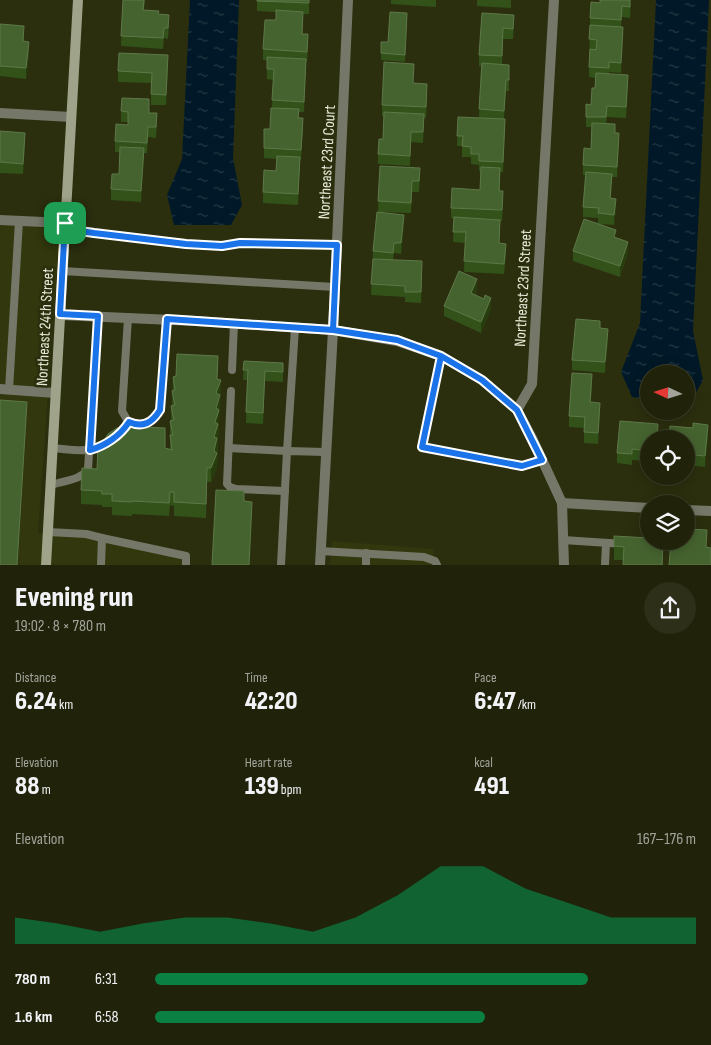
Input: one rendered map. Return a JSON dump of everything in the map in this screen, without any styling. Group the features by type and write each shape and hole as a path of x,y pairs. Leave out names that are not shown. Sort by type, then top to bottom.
{"street":[{"name":"Northeast 24th Street","path":"46,565 78,0"},
{"name":"Northeast 23rd Court","path":"320,565 348,0"},
{"name":"Northeast 23rd Street","path":"517,410 532,384 554,0"},
{"path":"0,112 71,117"},
{"path":"0,220 65,223"},
{"path":"60,314 333,330 397,340 441,356 482,380 517,410 562,503 564,565"},
{"path":"4,390 55,394"},
{"path":"562,503 640,507"},
{"path":"695,510 711,511"}],"lane":[{"path":"4,390 19,221"},
{"path":"65,223 80,231 186,244 222,246 240,243 337,245"},
{"path":"62,271 335,286"},
{"path":"50,485 81,476 85,473 89,463 98,316"},
{"path":"128,318 122,411 129,422 136,425 144,425 151,422 160,410 167,319"},
{"path":"232,370 234,323"},
{"path":"281,565 295,328"},
{"path":"441,356 422,447 522,466 542,460"},
{"path":"232,391 227,484 236,489 285,491"},
{"path":"52,448 90,450 119,434 129,422"},
{"path":"229,448 326,452"},
{"path":"48,532 86,534 186,556 186,565"},
{"path":"101,565 102,538"},
{"path":"563,540 629,545"},
{"path":"605,565 606,543"},
{"path":"320,551 420,556 435,561 437,565"},
{"path":"366,553 366,565"},
{"path":"420,556 420,565"}],"shaded area":[{"path":"0,224 60,227 38,533 87,537 185,558 185,565 0,565"},
{"path":"332,541 434,549 433,565 330,565"}],"water":[{"path":"190,0 239,0 233,158 242,205 231,225 174,225 167,195 182,159"},
{"path":"656,0 709,0 693,331 703,380 695,394 695,365 640,365 640,398 632,397 621,372 640,323"}],"building":[{"path":"123,0 144,0 143,10 159,11 158,14 169,15 168,28 164,28 163,38 121,36"},
{"path":"309,0 309,3 257,1"},
{"path":"600,0 630,0 630,7 622,6 621,20 590,18 591,2 600,3"},
{"path":"276,10 303,12 302,34 308,34 307,52 263,49 265,20 276,20"},
{"path":"390,12 407,13 405,55 381,53 381,42 388,42"},
{"path":"482,13 514,15 513,29 503,28 502,56 479,55"},
{"path":"0,24 24,26 23,41 29,42 26,68 0,66"},
{"path":"590,25 623,27 621,63 609,62 609,68 589,67 590,49 596,50 597,40 589,39"},
{"path":"119,53 168,55 166,95 151,94 152,73 118,71"},
{"path":"267,57 306,59 304,102 272,100 274,69 267,69"},
{"path":"384,62 414,64 413,83 427,84 426,107 382,105"},
{"path":"482,63 509,65 509,80 506,80 504,111 479,109"},
{"path":"596,73 628,75 626,107 607,106 606,117 586,117 586,104 591,105 592,88 595,88"},
{"path":"122,98 149,99 149,113 157,113 156,127 148,127 147,143 115,141 116,124 128,125 128,112 121,111"},
{"path":"271,108 299,109 298,118 303,118 301,150 264,148 264,129 270,129"},
{"path":"384,112 424,114 423,132 411,132 410,156 378,154 379,139 383,139"},
{"path":"458,117 505,119 503,162 479,161 479,154 471,154 471,147 462,146 463,136 457,136"},
{"path":"592,123 615,124 615,133 619,133 617,167 583,165 584,148 591,149"},
{"path":"0,131 25,133 23,164 0,162"},
{"path":"120,147 144,148 141,191 111,189 112,174 119,174"},
{"path":"277,156 300,157 298,194 263,192 264,170 276,171"},
{"path":"380,166 420,168 419,181 412,181 411,203 378,201"},
{"path":"481,167 500,168 499,191 503,191 502,210 451,208 452,188 480,190"},
{"path":"586,172 612,174 610,198 616,199 614,215 598,213 599,208 583,207"},
{"path":"377,212 404,215 401,243 394,243 393,253 373,251"},
{"path":"454,217 500,220 499,243 506,244 504,264 464,261 466,232 453,232"},
{"path":"584,219 616,230 614,237 628,242 620,266 573,251"},
{"path":"373,259 422,261 421,292 405,292 405,286 371,284"},
{"path":"459,271 477,279 471,293 484,299 485,295 491,298 481,322 444,306"},
{"path":"576,319 600,321 600,328 608,329 605,362 572,360"},
{"path":"177,354 218,356 217,379 221,380 216,393 220,395 216,408 219,410 215,422 218,424 214,437 217,438 214,451 217,453 211,468 207,468 206,504 174,502 174,492 170,492 169,503 112,501 112,494 102,494 102,491 81,490 82,468 97,469 98,447 103,448 108,434 117,428 124,426 165,428 165,448 172,450 170,435 173,435 170,421 174,420 171,406 175,405 172,391 175,390 173,377 176,376"},
{"path":"244,361 283,363 283,372 265,371 263,413 246,412 248,370 243,370"},
{"path":"572,373 592,374 590,402 600,403 598,433 584,432 585,417 569,416"},
{"path":"0,400 27,402 17,565 0,565"},
{"path":"620,421 658,424 658,430 640,430 640,450 632,449 632,454 617,453"},
{"path":"693,423 708,425 705,456 695,455 695,430 670,430 670,426 693,428"},
{"path":"216,490 244,491 244,501 252,502 249,565 212,565"},
{"path":"695,529 707,530 706,547 711,548 711,565 669,565 670,550 695,550"},
{"path":"614,536 640,537 640,550 663,550 662,565 623,565 624,547 614,546"}],"route":[{"path":"65,223 60,314 98,316 90,450 96,449 123,432 129,422 136,425 144,425 151,422 157,416 161,402 167,319 333,330 397,340 441,356 482,380 517,410 542,460 522,466 422,447 441,356 397,340 333,330 337,245 240,243 222,246 186,244 80,231 71,228 65,223"}]}
